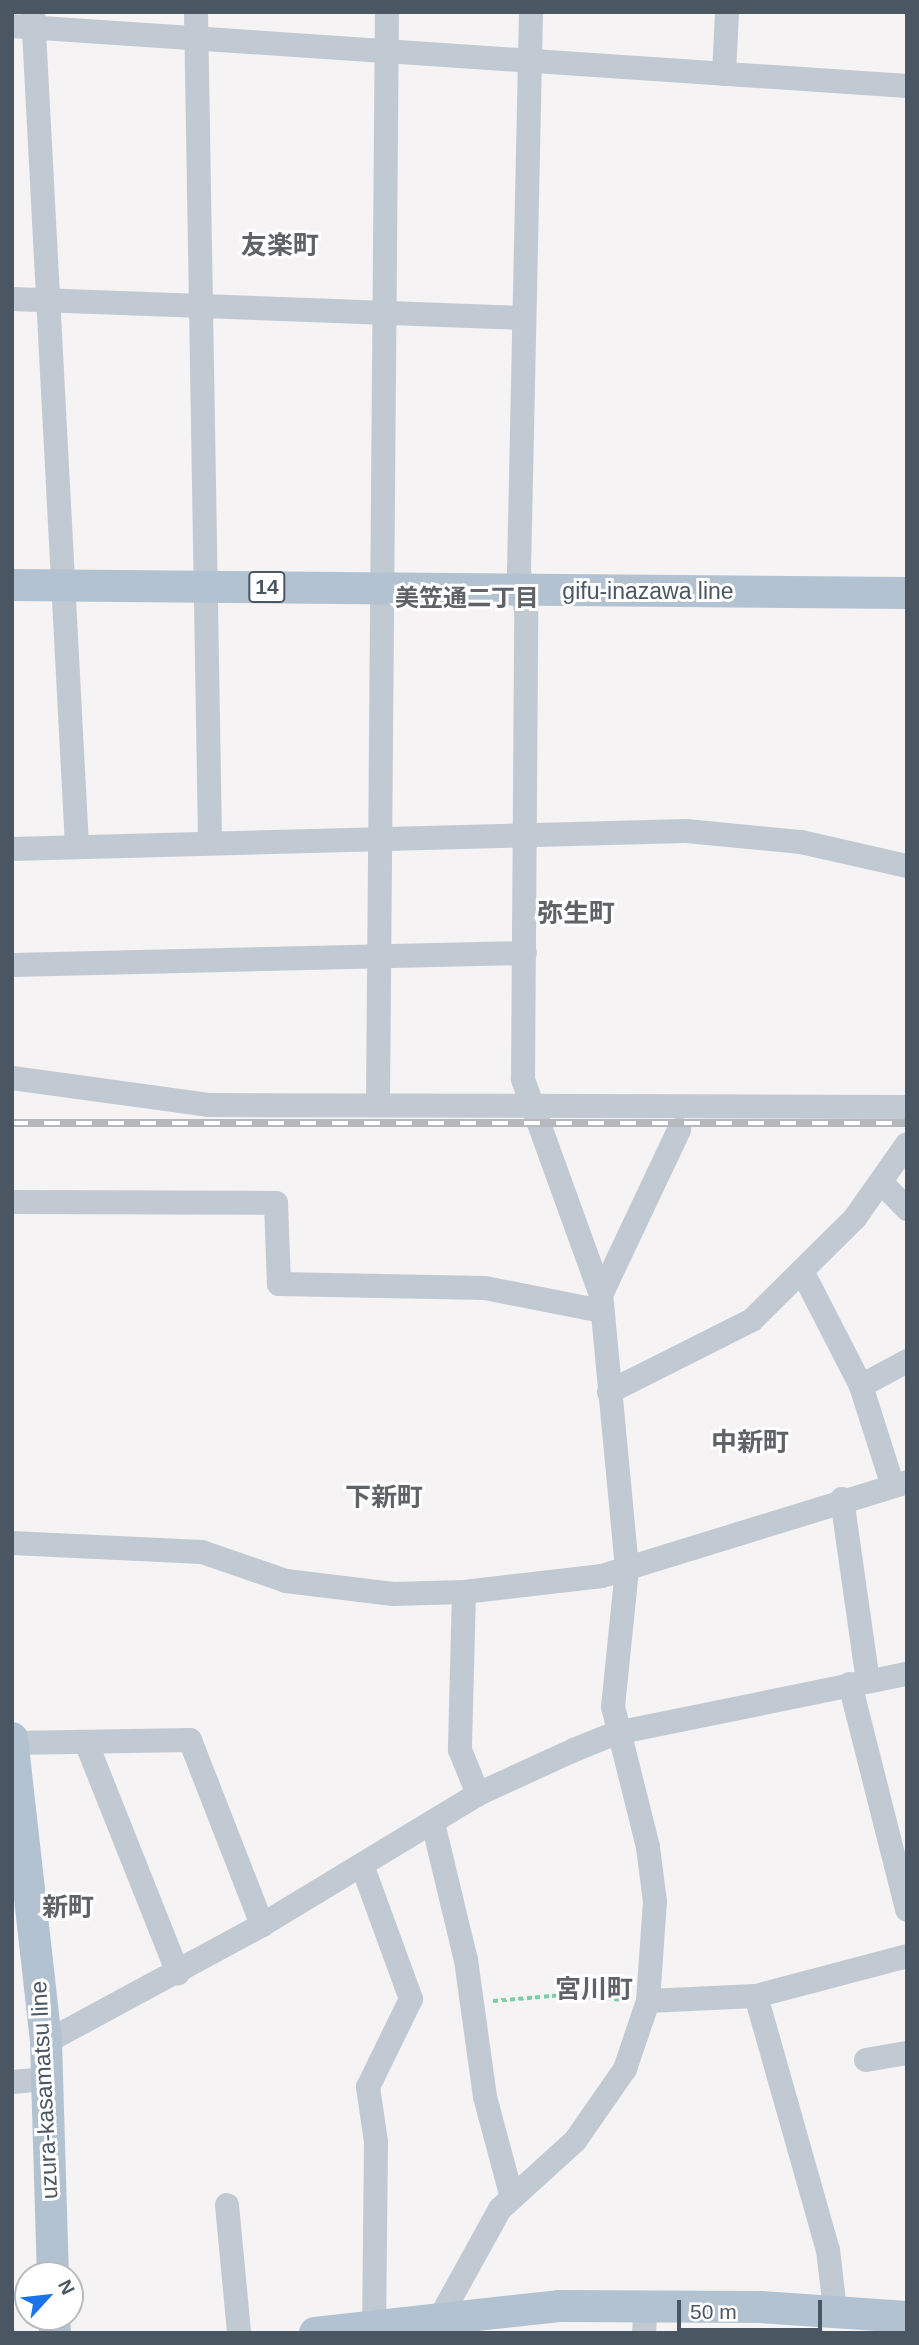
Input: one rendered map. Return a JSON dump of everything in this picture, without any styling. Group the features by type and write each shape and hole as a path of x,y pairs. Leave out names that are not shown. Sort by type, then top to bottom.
{"main road":[{"name":"gifu-inazawa line","path":"12,585 907,593"},
{"name":"uzura-kasamatsu line","path":"13,1741 46,2042 53,2261"},
{"path":"315,2333 374,2324 645,2320 835,2310 907,2317"}],"street":[{"path":"196,12 208,587 210,842"},
{"path":"378,1104 376,956 387,12"},
{"path":"443,2323 511,2194 597,2114 639,2039 648,2001 655,1902 650,1861 616,1733 613,1707 627,1568 601,1303 527,1103 522,590 527,60 531,12"},
{"path":"724,74 727,12"},
{"path":"77,846 51,300 26,22 197,38 907,86"},
{"path":"12,299 523,318"},
{"path":"12,849 686,831 801,842 907,866"},
{"path":"12,965 524,953"},
{"path":"12,1078 208,1105 527,1103 907,1107"},
{"path":"601,1303 679,1130"},
{"path":"609,1392 735,1333 802,1271 882,1184 907,1144"},
{"path":"882,1184 907,1209"},
{"path":"12,1202 276,1203 279,1284 485,1288 601,1303"},
{"path":"12,1543 202,1552 286,1581 393,1594 464,1592 627,1568 842,1499 900,1484 861,1386 802,1271"},
{"path":"861,1386 907,1361"},
{"path":"842,1499 859,1683 907,1910"},
{"path":"464,1592 460,1750 478,1794"},
{"path":"46,2042 178,1973 262,1925 478,1794 616,1733 907,1674"},
{"path":"13,1741 190,1740 262,1925"},
{"path":"86,1742 178,1973"},
{"path":"433,1823 472,2004 485,2096 511,2194"},
{"path":"362,1865 411,1999 368,2087 376,2142 374,2324"},
{"path":"648,2001 756,1996 907,1956"},
{"path":"756,1996 828,2250 835,2310"},
{"path":"866,2060 907,2053"},
{"path":"12,2082 48,2079"},
{"path":"227,2206 239,2333"}],"path":[{"path":"472,2004 563,1995 648,2001"}],"railway":[{"path":"12,1123 907,1123"}],"district":[{"name":"友楽町","path":"280,246"},
{"name":"美笠通二丁目","path":"467,598"},
{"name":"弥生町","path":"576,914"},
{"name":"中新町","path":"750,1443"},
{"name":"下新町","path":"384,1498"},
{"name":"新町","path":"68,1908"},
{"name":"宮川町","path":"594,1990"}]}
